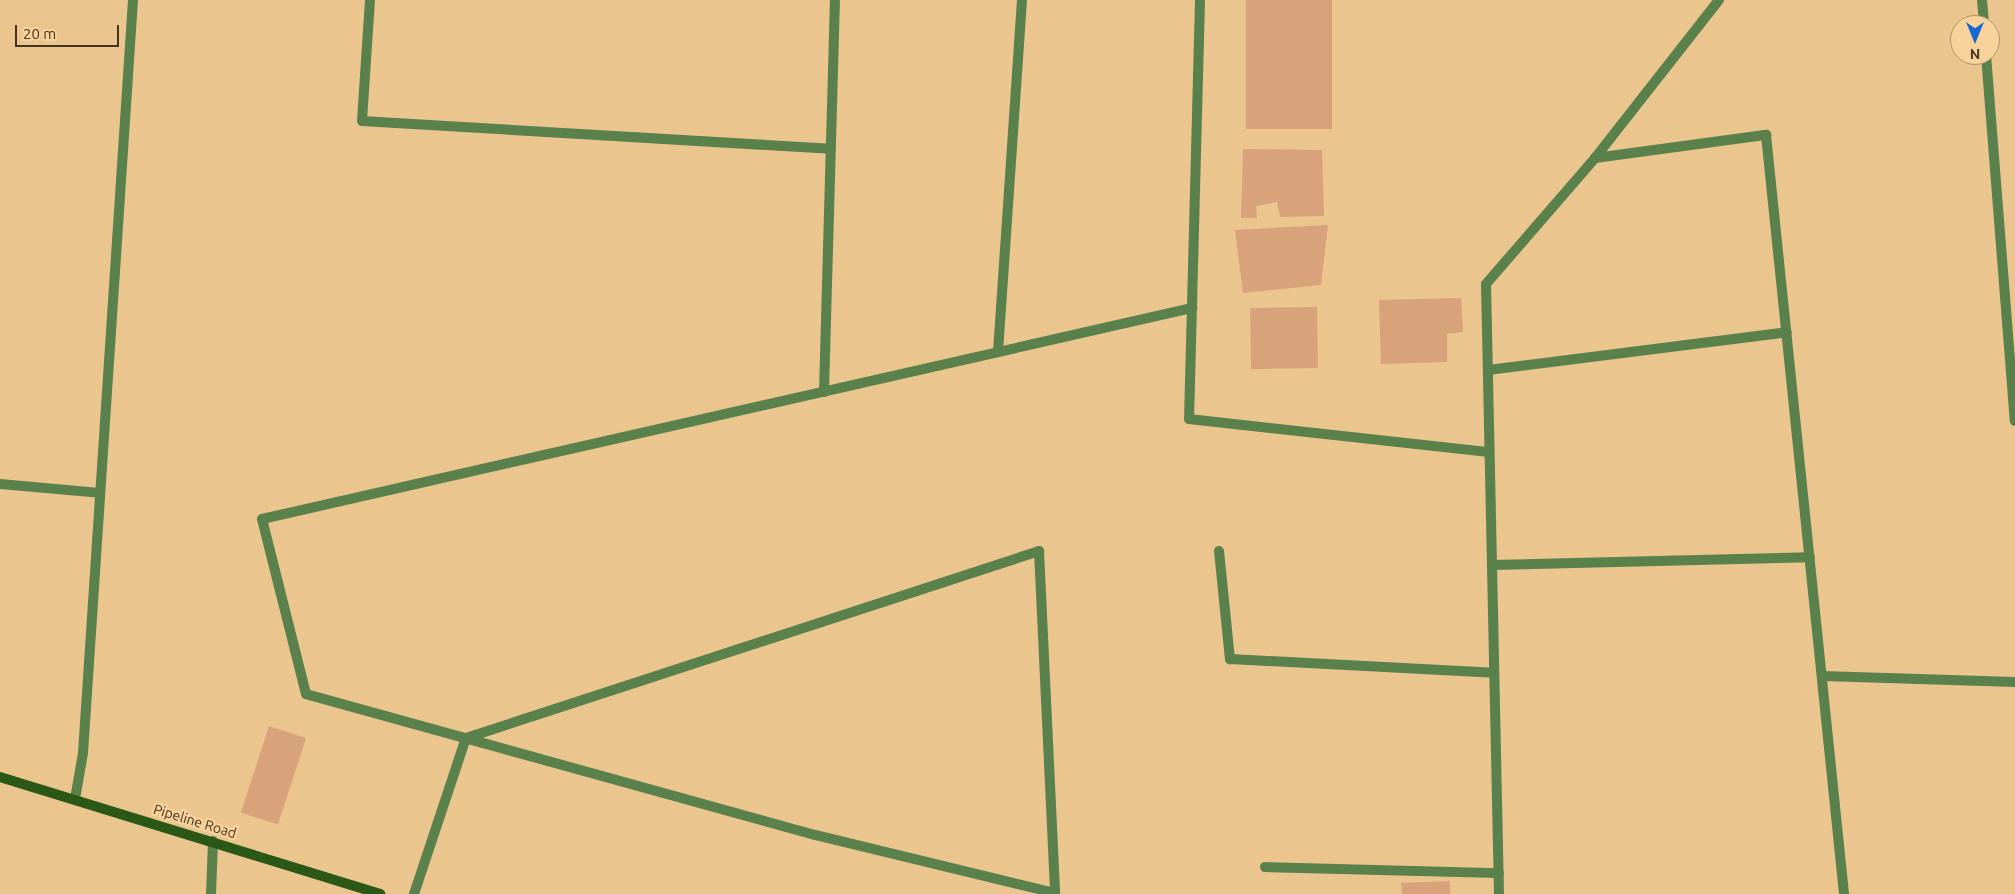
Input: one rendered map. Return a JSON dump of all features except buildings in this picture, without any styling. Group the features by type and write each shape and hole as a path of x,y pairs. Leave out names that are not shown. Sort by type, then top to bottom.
{"main road":[{"name":"Pipeline Road","path":"0,777 380,894"}],"street":[{"path":"75,799 100,493 133,0"},
{"path":"370,0 362,121 830,149"},
{"path":"824,392 835,0"},
{"path":"998,352 1022,0"},
{"path":"1200,0 1189,419 1489,452"},
{"path":"1499,894 1486,284 1594,158 1719,0"},
{"path":"1982,0 1983,15"},
{"path":"1987,65 2015,421"},
{"path":"1594,158 1766,135 1844,894"},
{"path":"466,738 1039,551 1055,894 816,835 306,694 262,518 1192,308"},
{"path":"1488,370 1787,332"},
{"path":"0,484 100,493"},
{"path":"1219,551 1230,659 1494,673"},
{"path":"1492,565 1810,557"},
{"path":"1822,676 2015,682"},
{"path":"414,894 466,738"},
{"path":"211,894 212,841"},
{"path":"1265,867 1498,873"}]}
